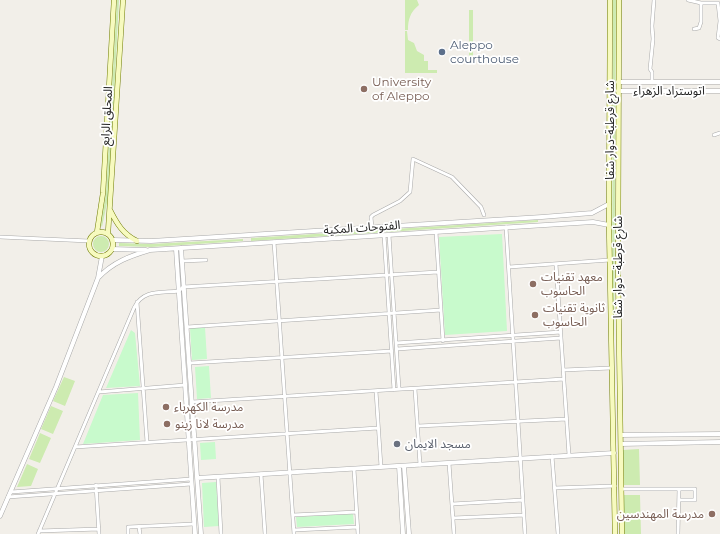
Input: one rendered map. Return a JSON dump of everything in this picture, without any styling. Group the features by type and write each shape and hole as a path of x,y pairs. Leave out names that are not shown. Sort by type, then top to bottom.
{"main road":[{"name":"المحلق الرابع","path":"97,232 103,193 114,0"},
{"path":"108,233 97,232 91,236 89,241 91,251 102,256 108,254 112,249 113,240 108,233 123,0"},
{"name":"شارع قرطبة-دوار شفا","path":"610,0 609,225 615,534"},
{"name":"شارع قرطبة- دوار شفا","path":"619,0 618,272 622,534"},
{"path":"110,209 116,223 126,235 137,241"},
{"path":"610,272 618,272"},
{"path":"611,350 619,350"},
{"path":"615,523 622,523"}],"street":[{"path":"652,82 652,72 650,69 653,39 652,26 654,0"},
{"path":"688,0 701,3 719,2 720,21 718,38 720,39"},
{"path":"694,29 699,28 701,22 701,3"},
{"name":"اتوستراد الزهراء","path":"618,82 720,82"},
{"name":"اتوستراد الزهراء","path":"618,91 720,91"},
{"path":"714,135 720,133"},
{"path":"372,228 371,217 373,215 400,201 410,192 413,159 452,177 481,207 484,214"},
{"name":"الفتوحات المكية","path":"113,240 137,241 542,217 592,213 609,204"},
{"path":"542,217 543,225"},
{"path":"112,249 176,249 596,222 609,225"},
{"path":"506,228 525,534"},
{"path":"436,232 443,340"},
{"path":"248,235 248,244"},
{"path":"384,235 394,390"},
{"path":"389,235 399,390"},
{"path":"0,237 89,241"},
{"path":"274,242 283,397 294,534"},
{"path":"181,248 201,534"},
{"path":"176,249 195,534"},
{"path":"98,278 106,269 125,258 150,250"},
{"path":"0,516 56,387 98,278 102,256"},
{"path":"182,261 206,260"},
{"path":"509,267 610,260"},
{"path":"556,264 569,455"},
{"path":"99,529 38,533 137,302 142,296 180,291 183,287 438,272"},
{"path":"137,302 147,442"},
{"path":"187,326 441,310"},
{"path":"396,343 561,332"},
{"path":"397,349 561,338"},
{"path":"190,363 392,351"},
{"path":"563,370 612,368"},
{"path":"192,402 564,379"},
{"path":"99,392 185,385"},
{"path":"415,388 420,465"},
{"path":"376,391 381,467"},
{"path":"418,426 567,419"},
{"path":"75,447 378,428"},
{"path":"621,435 720,434"},
{"path":"621,444 720,442"},
{"path":"197,478 614,453"},
{"path":"552,456 558,534"},
{"path":"449,463 454,534"},
{"path":"399,466 403,534"},
{"path":"404,466 409,534"},
{"path":"354,469 358,534"},
{"path":"261,474 265,534"},
{"path":"218,477 221,534"},
{"path":"11,492 191,479"},
{"path":"8,497 191,484"},
{"path":"96,485 99,534"},
{"path":"554,488 615,486"},
{"path":"621,489 695,489 695,500 679,500"},
{"path":"678,534 679,489"},
{"path":"452,504 523,500"},
{"path":"293,515 357,512"},
{"path":"453,518 524,515"},
{"path":"128,534 128,527 194,524"},
{"path":"140,527 140,534"},
{"path":"294,530 358,527"}],"green space":[{"path":"117,0 119,0 109,193 102,227 101,225 106,193"},
{"path":"405,0 417,0 419,5 413,10 410,16 408,30 405,30"},
{"path":"613,0 616,0 614,344 612,343"},
{"path":"469,10 473,10 473,56 469,56"},
{"path":"405,31 407,31 408,40 414,43 417,51 424,55 424,61 428,61 428,70 437,70 437,73 405,73"},
{"path":"538,220 538,222 251,241 251,238"},
{"path":"502,234 507,331 445,335 439,237"},
{"path":"101,236 108,241 109,244 104,251 101,252 94,247 93,244 98,237"},
{"path":"243,239 243,241 151,247 119,246 119,243 151,244"},
{"path":"205,327 207,359 192,360 190,328"},
{"path":"131,330 135,333 140,386 106,388"},
{"path":"209,366 211,398 197,399 195,367"},
{"path":"64,377 75,381 65,406 53,401"},
{"path":"138,393 140,440 83,444 103,395"},
{"path":"51,406 63,411 53,434 41,429"},
{"path":"40,433 51,438 40,463 29,459"},
{"path":"215,442 216,459 201,460 200,443"},
{"path":"639,449 640,485 624,485 623,450"},
{"path":"27,464 38,469 31,486 17,487"},
{"path":"216,482 219,526 204,527 202,483"},
{"path":"623,495 640,495 641,534 624,534"},
{"path":"353,514 354,524 297,527 296,517"}],"place":[{"name":"Aleppo courthouse","path":"442,52"},
{"name":"University of Aleppo","path":"364,89"},
{"name":"معهد تقنيات الحاسوب","path":"533,284"},
{"name":"ثانوية تقنيات الحاسوب","path":"535,315"},
{"name":"مدرسة الكهرباء","path":"166,407"},
{"name":"مدرسة لانا زينو","path":"167,424"},
{"name":"مسجد الايمان","path":"397,444"},
{"name":"مدرسة المهندسين","path":"712,514"}]}
